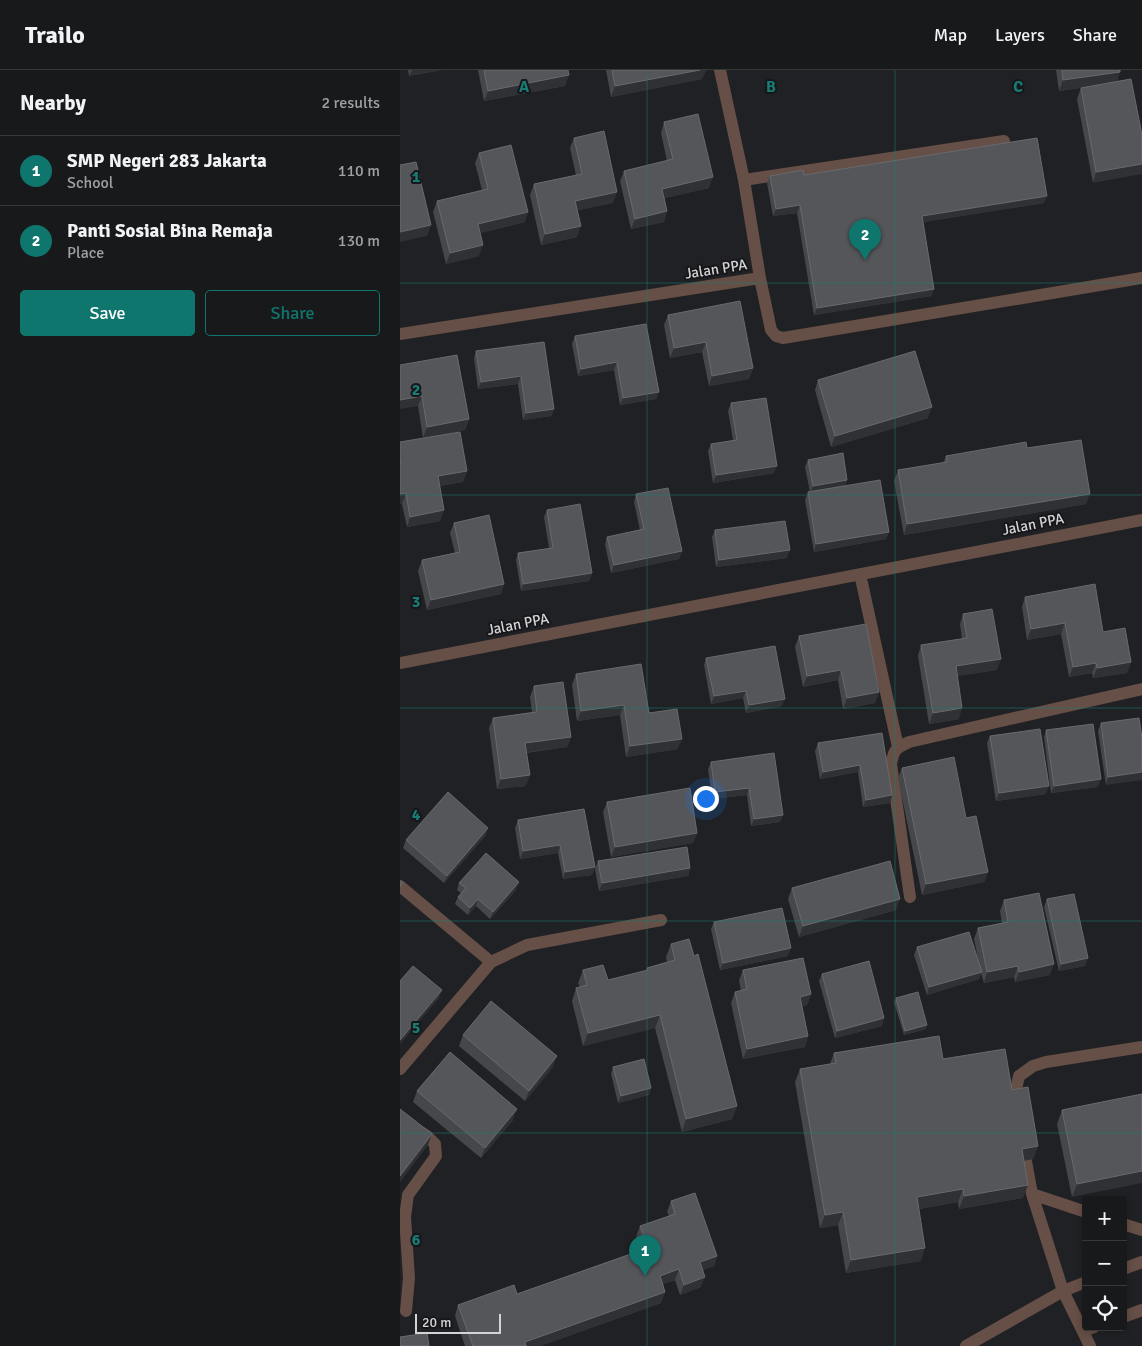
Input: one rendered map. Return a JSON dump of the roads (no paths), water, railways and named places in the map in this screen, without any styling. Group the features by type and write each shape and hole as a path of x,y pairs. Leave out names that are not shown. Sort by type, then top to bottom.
{"street":[{"path":"720,70 744,180 760,278"},
{"path":"744,180 1004,141"},
{"name":"Jalan PPA","path":"400,334 760,278 772,330 776,336 783,338 1142,278"},
{"name":"Jalan PPA","path":"400,663 1142,520"},
{"path":"860,574 898,747"},
{"path":"910,897 891,764 894,752 898,747 909,742 1142,689"},
{"path":"400,886 491,962"},
{"path":"400,1069 491,962 527,946 661,920"},
{"path":"1016,1102 1015,1094 1019,1076 1033,1066 1046,1062 1142,1047"},
{"path":"400,1119 427,1136 435,1144 436,1156 408,1195 405,1217 409,1278 406,1311"},
{"path":"1026,1161 1032,1194 1063,1291 1082,1320"},
{"path":"1032,1194 1082,1211"},
{"path":"1127,1225 1142,1230"},
{"path":"1127,1267 1142,1262"},
{"path":"966,1346 1063,1291 1082,1284"},
{"path":"1127,1316 1142,1310"},
{"path":"1088,1331 1090,1346"}],"place":[{"name":"Panti Sosial Bina Remaja","path":"865,260"},
{"name":"SMP Negeri 283 Jakarta","path":"645,1276"}]}
